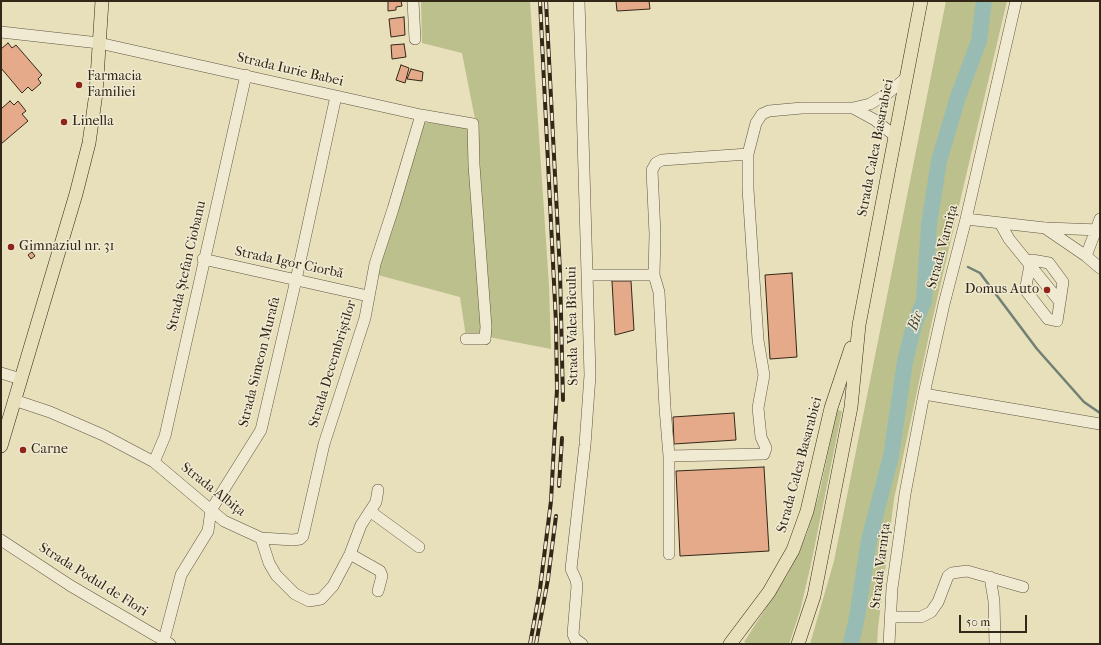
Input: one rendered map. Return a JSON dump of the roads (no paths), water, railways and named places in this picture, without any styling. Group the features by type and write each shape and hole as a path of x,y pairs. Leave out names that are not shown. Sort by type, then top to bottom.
{"main road":[{"path":"1,446 6,413 14,400 21,380 76,194 89,143 93,123 102,1"},
{"name":"Strada Calea Basarabiei","path":"798,644 814,596 848,420 859,326 921,1"},
{"name":"Strada Calea Basarabiei","path":"730,644 769,592 793,550 807,511 831,408 859,326"}],"street":[{"path":"413,1 415,39"},
{"name":"Strada Valea Bîcului","path":"579,1 590,375 585,445 571,569 577,586 573,634 575,639 582,644"},
{"name":"Strada Varnița","path":"889,644 892,588 905,494 924,394 1016,1"},
{"name":"Strada Iurie Babei","path":"1,32 100,43 421,115 473,124 486,327 485,339 466,339"},
{"name":"Strada Ștefan Ciobanu","path":"154,462 165,436 246,75"},
{"path":"669,456 764,454 766,448 761,437 758,408 764,375 758,340 748,189 748,154 756,123 762,114 769,111 802,108 854,108 870,104 888,93 906,78"},
{"name":"Strada Simeon Murafa","path":"167,642 181,575 208,531 211,510 261,430 296,280 336,96"},
{"path":"854,108 875,120 895,136"},
{"name":"Strada Decembriștilor","path":"261,538 293,540 300,539 303,536 319,464 365,318 375,264 394,210 421,115"},
{"path":"669,554 669,456 659,292 654,275 655,234 652,170 656,163 662,160 748,154"},
{"path":"966,219 1045,228 1098,230"},
{"path":"1086,256 1098,230 1100,219"},
{"path":"1000,223 1008,239 1060,302"},
{"path":"1045,228 1086,256 1100,268"},
{"name":"Strada Igor Ciorbă","path":"204,259 368,296"},
{"path":"1032,260 1049,263 1064,282 1060,302 1057,321 1048,319 1027,292 1026,286 1032,260"},
{"path":"588,275 654,275"},
{"path":"1,373 21,380"},
{"path":"924,394 1100,424"},
{"name":"Strada Albița","path":"14,400 50,412 103,435 154,462 231,526 261,538"},
{"path":"261,538 269,563 276,575 295,594 312,601 321,599 328,592 350,554 361,525 371,512 376,502 378,490"},
{"path":"371,512 419,547"},
{"name":"Strada Podul de Flori","path":"1,540 71,586 167,642"},
{"path":"350,554 380,572 382,576 378,591"},
{"path":"890,617 920,617 930,612 938,602 948,576 952,573 967,571 1023,586"},
{"path":"990,577 994,601 995,644"}],"waterway":[{"name":"Bîc","path":"851,644 857,617 869,540 891,456 905,362 914,325 924,301 929,224 939,161 958,97 979,41 984,1"},
{"path":"927,258 938,260"},
{"path":"968,267 980,273 1037,349 1084,402 1100,413"}],"railway":[{"path":"530,644 540,589 551,501 557,389 556,323 540,1"},
{"path":"546,1 560,272 563,400"},
{"path":"559,486 562,438"},
{"path":"536,644 548,579 556,516"}],"place":[{"name":"Farmacia Familiei","path":"79,85"},
{"name":"Linella","path":"64,122"},
{"name":"Gimnaziul nr. 31","path":"11,247"},
{"name":"Domus Auto","path":"1047,290"},
{"name":"Carne","path":"23,450"}]}
